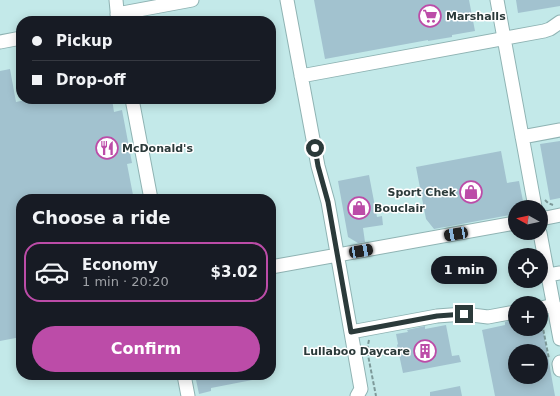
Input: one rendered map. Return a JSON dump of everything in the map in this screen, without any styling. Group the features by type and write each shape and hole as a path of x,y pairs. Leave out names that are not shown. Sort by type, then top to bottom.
{"lane":[{"path":"116,0 117,16"},
{"path":"129,16 192,0"},
{"path":"287,0 318,166 328,202 362,394"},
{"path":"497,0 522,137 538,200"},
{"path":"301,76 548,30 560,22"},
{"path":"0,42 16,39"},
{"path":"133,104 150,194"},
{"path":"522,137 560,130"},
{"path":"548,215 558,210"},
{"path":"276,266 508,224"},
{"path":"542,240 554,274 548,301"},
{"path":"548,309 560,339"},
{"path":"351,332 437,316 464,314 488,317 508,313"},
{"path":"555,360 559,364 560,370"},
{"path":"185,380 188,396"}],"path":[{"path":"548,203 558,210"},
{"path":"371,336 368,340 367,346 376,396"},
{"path":"547,336 555,360"}],"building":[{"path":"314,0 469,0 475,31 452,35 452,37 325,59"},
{"path":"516,0 560,0 560,6 518,13"},
{"path":"10,69 16,104 113,104 114,112 122,110 132,163 127,164 133,194 16,194 16,338 0,341 0,71"},
{"path":"560,141 560,198 550,200 540,144"},
{"name":"Sport Chek","path":"501,151 507,183 519,181 523,200 508,200 508,215 434,229 426,219 416,167"},
{"name":"Bouclair","path":"369,175 377,217 382,216 383,225 363,228 365,242 358,243 348,237 338,181"},
{"path":"508,321 508,336 544,336 546,344 508,344 508,384 548,384 548,357 555,396 495,396 482,330 505,325 505,322"},
{"name":"Lullaboo Daycare","path":"446,325 452,356 459,355 461,362 403,373 396,334 408,332 407,330 425,326 425,329"},
{"path":"196,380 252,380 211,388 211,391 199,394"},
{"path":"460,386 462,396 430,396 430,392"}],"place":[{"name":"Marshalls","path":"430,16"},
{"name":"McDonald's","path":"107,148"},
{"name":"Sport Chek","path":"471,192"},
{"name":"Bouclair","path":"359,208"},
{"name":"Lullaboo Daycare","path":"425,351"}],"route":[{"path":"315,148 318,166 328,202 351,332 437,316 464,314"}]}
